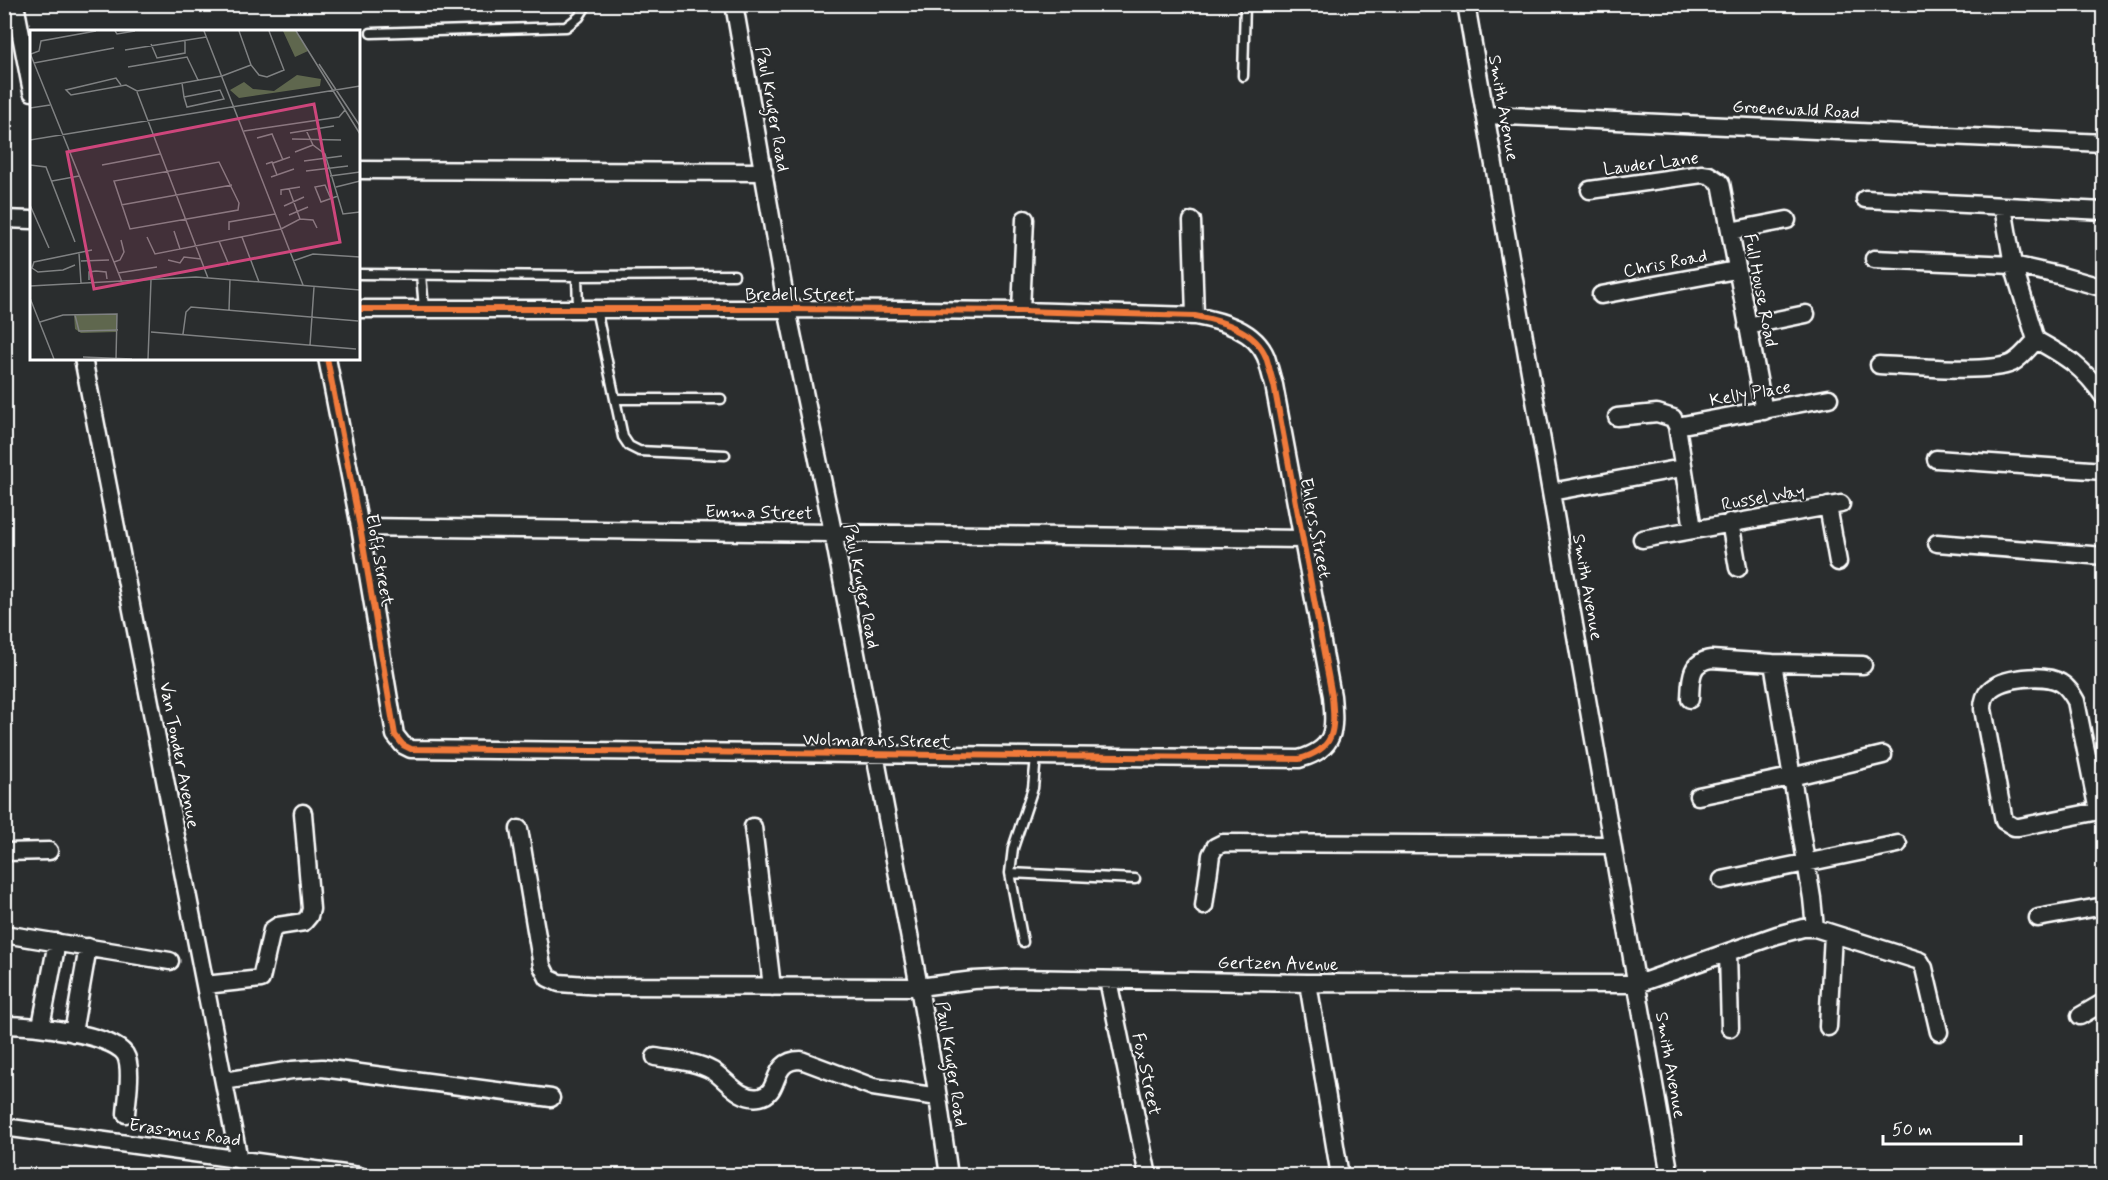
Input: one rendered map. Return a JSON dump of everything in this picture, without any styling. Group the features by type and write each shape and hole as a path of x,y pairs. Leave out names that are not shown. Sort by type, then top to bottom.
{"street":[{"path":"15,4 30,82"},
{"name":"Paul Kruger Road","path":"734,4 787,309 833,532 919,987 949,1176"},
{"name":"Smith Avenue","path":"1466,4 1670,1176"},
{"name":"Groenewald Road","path":"1486,115 2103,143"},
{"path":"360,170 764,172"},
{"name":"Lauder Lane","path":"1590,190 1702,174 1716,179"},
{"name":"Full House Road","path":"1716,179 1721,183 1724,193 1736,270 1764,411"},
{"path":"1865,199 2103,211"},
{"path":"2003,207 2013,265 2036,340 2064,355 2079,367 2103,397"},
{"path":"4,219 30,220"},
{"path":"1021,311 1025,219"},
{"path":"1730,231 1787,220"},
{"path":"1192,221 1195,316"},
{"path":"1874,259 2013,265 2103,288"},
{"name":"Chris Road","path":"1601,295 1736,270"},
{"name":"Bredell Street","path":"360,309 1021,311 1195,316 1216,320 1238,329"},
{"path":"1747,326 1806,314"},
{"name":"Ehlers Street","path":"1238,329 1256,341 1265,355 1274,385 1332,696 1333,731 1328,745"},
{"path":"1879,365 1999,366 2013,362 2036,340"},
{"name":"Van Tonder Avenue","path":"82,360 239,1160"},
{"name":"Eloff Street","path":"327,360 360,527 395,735 403,745 421,750"},
{"name":"Kelly Place","path":"1677,426 1829,398"},
{"path":"1617,417 1664,414 1673,418 1677,426 1692,529"},
{"path":"1936,459 2103,471"},
{"path":"1551,492 1682,468"},
{"name":"Russel Way","path":"1642,539 1835,505 1838,562"},
{"path":"1730,522 1738,568"},
{"name":"Emma Street","path":"360,527 1303,539"},
{"path":"1936,543 2103,556"},
{"path":"1690,699 1691,675 1695,666 1702,660 1863,665"},
{"path":"1773,663 1815,928 1920,961 1924,968 1940,1032"},
{"path":"2020,678 2049,679 2060,682 2069,690 2076,701 2101,810 2019,827 2014,827 2004,821 1983,709 1984,698 1989,690 2002,682 2020,678"},
{"name":"Wolmarans Street","path":"421,750 1299,759 1315,755 1328,745"},
{"path":"1698,796 1883,755"},
{"path":"205,985 261,979 273,930 278,926 304,922 309,916 311,909 303,813"},
{"path":"753,827 772,987"},
{"name":"Gertzen Avenue","path":"519,829 542,966 548,978 576,986 919,987 1014,978 1308,983 1637,984 1792,930 1815,928"},
{"path":"1204,906 1211,855 1215,847 1223,843 1612,845"},
{"path":"1722,880 1898,844"},
{"path":"4,852 49,851"},
{"path":"2038,918 2103,906"},
{"path":"4,934 170,961"},
{"path":"1828,1027 1833,934"},
{"path":"42,1026 57,942"},
{"path":"73,1033 88,947"},
{"path":"1728,953 1730,1028"},
{"name":"Fox Street","path":"1107,980 1148,1176"},
{"path":"1308,983 1340,1176"},
{"path":"2080,1016 2103,1002"},
{"path":"4,1025 42,1026 112,1045 124,1054 128,1062 126,1114"},
{"path":"655,1057 701,1066 713,1072 737,1092 747,1096 760,1097 767,1094 781,1067 790,1060 801,1060 873,1087 938,1097"},
{"path":"224,1081 292,1070 322,1068 551,1098"},
{"name":"Erasmus Road","path":"4,1127 359,1176"}],"lane":[{"path":"371,33 566,27 579,17 587,4"},
{"path":"1243,76 1245,4"},
{"path":"360,274 734,275"},
{"path":"421,274 424,308"},
{"path":"578,276 578,308"},
{"path":"596,308 623,437 629,446 639,451 725,455"},
{"path":"615,399 721,399"},
{"path":"1023,942 1010,873 1013,848 1033,788 1036,757"},
{"path":"1010,873 1135,879"}],"cycle path":[{"path":"327,360 360,527 395,735 403,745 411,749 1299,759 1320,750 1330,736 1333,728 1332,696 1274,385 1261,348 1246,333 1236,328 1195,316 1021,311 360,309"}]}
